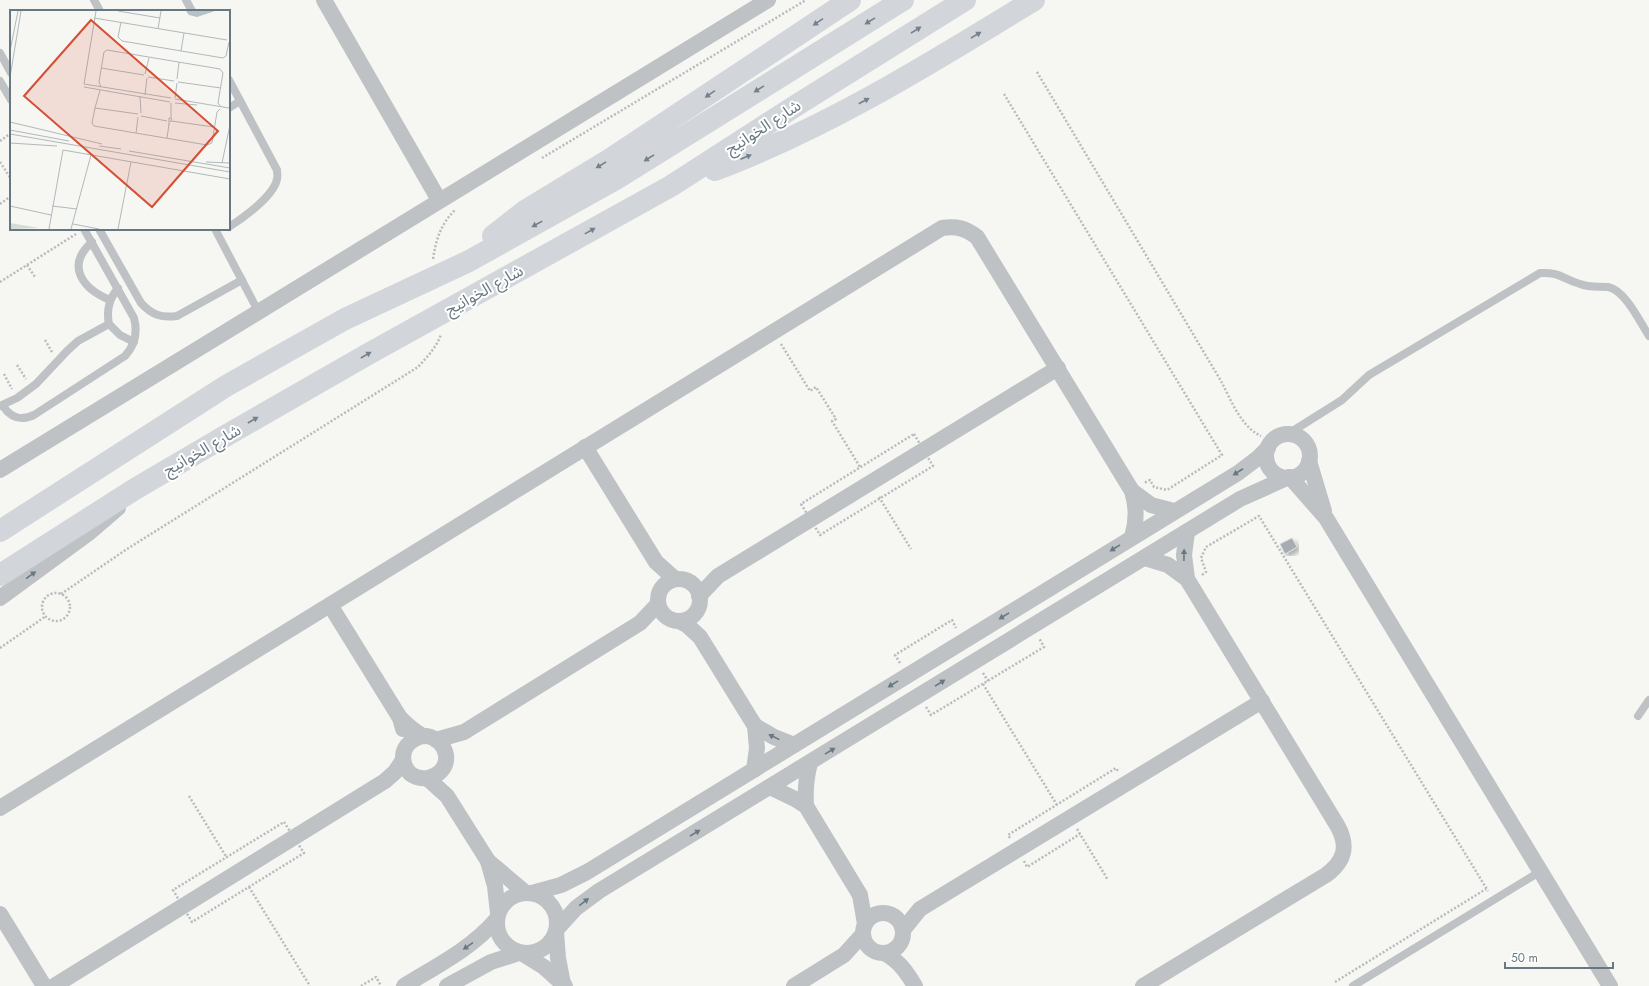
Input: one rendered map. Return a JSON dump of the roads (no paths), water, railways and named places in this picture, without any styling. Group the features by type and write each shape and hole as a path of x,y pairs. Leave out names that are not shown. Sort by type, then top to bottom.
{"highway":[{"path":"469,261 504,227 526,211 609,160 850,0"},
{"name":"شارع الخوانيج","path":"0,531 226,386 345,319 469,261 616,179 903,0"},
{"name":"شارع الخوانيج","path":"0,575 135,489 370,352 671,186 965,0"},
{"path":"671,186 720,168 818,125 912,74 1034,0"}],"street":[{"path":"324,0 439,200"},
{"path":"0,470 768,0"},
{"path":"0,808 942,228 954,227 967,230 977,237 1058,368 1132,490 1137,514 1136,526 1132,537"},
{"path":"691,582 718,576 1058,368"},
{"path":"404,986 467,947 487,930 506,901 512,896 546,890 574,879 1238,473 1259,457 1279,436 1288,434 1295,435 1302,439 1307,445 1310,453 1309,461 1326,518"},
{"path":"1270,444 1266,456 1268,465 1281,476 1290,477 1326,518 1610,986"},
{"path":"585,448 656,562 675,579"},
{"path":"447,986 491,962 521,953 537,952 549,944 556,930 576,908 593,895 1240,499 1264,487 1302,472 1309,461"},
{"path":"0,598 108,518 135,489"},
{"path":"1132,490 1151,505 1174,511"},
{"path":"1187,532 1184,555 1188,581"},
{"path":"1143,986 1326,875 1335,868 1342,859 1344,847 1343,835 1188,581 1168,565 1145,558"},
{"path":"656,562 661,588"},
{"path":"640,623 690,618 698,603 718,576"},
{"path":"700,637 696,588 691,582 680,578 669,581 658,593 658,604 663,614 687,625 700,637 755,726 758,748 754,770"},
{"path":"54,986 385,781 395,772 413,739 430,738 464,732 640,623 658,604"},
{"path":"330,605 400,718 406,769 447,796 488,861 495,886 497,916 496,927 502,941 506,946 544,967 564,985"},
{"path":"794,986 844,955 873,915 920,909 1262,701"},
{"path":"400,718 442,746 447,796"},
{"path":"755,726 774,737 794,745"},
{"path":"385,781 399,777 437,775 444,761 464,732"},
{"path":"806,806 806,777 810,763"},
{"path":"770,787 806,806 860,895 867,944 895,960 905,969 915,986"},
{"path":"488,861 529,893 543,898 552,906 556,917 558,958 564,985"},
{"path":"860,895 900,921 905,969"},
{"path":"844,955 893,950 920,909"},
{"path":"0,914 44,986"}],"lane":[{"path":"94,0 99,10"},
{"path":"186,0 191,10"},
{"path":"0,54 10,71"},
{"path":"0,81 10,98"},
{"path":"230,82 277,170 277,179 274,188 252,210 230,225"},
{"path":"230,107 240,101"},
{"path":"100,230 141,303 148,311 157,316 167,318 177,316 242,280"},
{"path":"81,231 92,242 134,318 136,326 134,342 125,356 34,415 27,418 20,418 7,412 2,406 17,398 44,377 66,351 93,332 109,324"},
{"path":"216,231 258,311"},
{"path":"92,242 81,255 79,265 80,275 85,285 93,292 110,300"},
{"path":"1288,434 1342,400 1369,375 1540,273 1550,272 1561,275 1580,284 1591,287 1608,287 1615,290 1625,299 1649,336"},
{"path":"118,288 110,300 107,316 109,324 120,335 134,342"},
{"path":"1638,716 1649,700"},
{"path":"1354,986 1540,871"}]}
